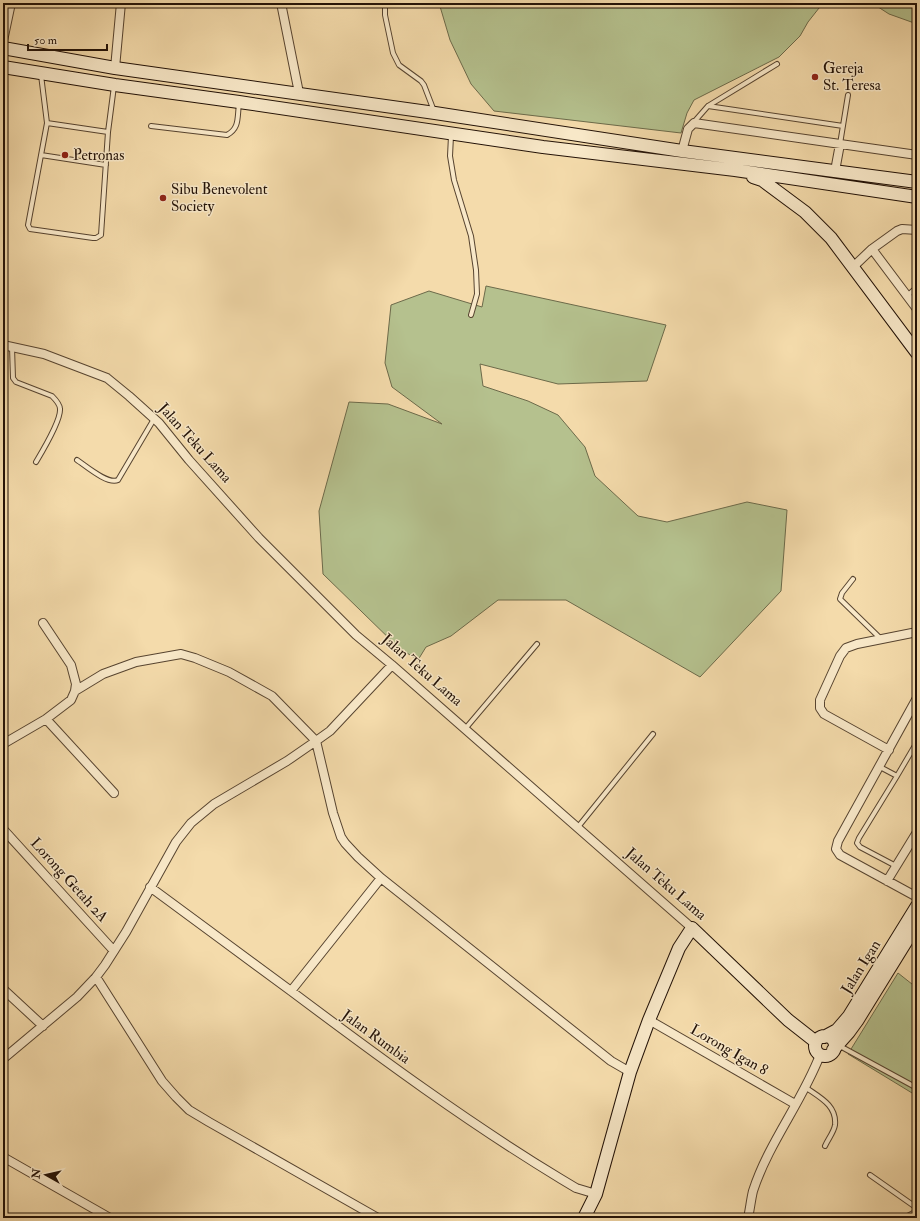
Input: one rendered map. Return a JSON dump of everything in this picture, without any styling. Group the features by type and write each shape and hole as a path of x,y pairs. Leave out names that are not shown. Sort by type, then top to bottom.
{"main road":[{"path":"3,48 115,68 299,93 682,151 917,182"},
{"path":"3,67 115,85 542,147 735,170 917,197"},
{"path":"735,170 762,180 805,212 831,238 917,353"},
{"name":"Jalan Igan","path":"820,1039 837,1030 850,1016 917,906"},
{"name":"Jalan Igan","path":"836,1048 857,1022 917,924"},
{"path":"584,1218 596,1194 630,1072 649,1020 678,948 692,928"},
{"name":"Jalan Teku Lama","path":"692,928 788,1020 820,1039"},
{"path":"830,1038 833,1041 836,1048 832,1053 826,1056 820,1055 816,1051 815,1048 820,1039 830,1038"}],"street":[{"path":"3,41 11,3"},
{"path":"115,68 122,3"},
{"path":"281,3 299,93"},
{"path":"682,151 688,129 694,123 917,155"},
{"path":"835,171 840,144"},
{"path":"853,267 872,249 897,231 908,228 917,230"},
{"path":"872,249 917,309"},
{"name":"Jalan Teku Lama","path":"3,345 44,354 107,378 154,418 189,460 259,538 356,634 692,928"},
{"path":"3,744 46,719 71,700 75,691 76,684 71,665 43,623"},
{"path":"889,750 824,714 820,708 820,700 840,656 846,648 856,644 917,632"},
{"path":"75,691 103,674 136,662 181,654 229,672 272,696 316,741 333,813 341,837 358,857 382,878 610,1061 630,1072"},
{"path":"3,1059 76,998 96,977 126,932 176,842 191,823 214,804 287,761 330,731 392,665"},
{"path":"917,698 838,841 836,849 840,855 917,897"},
{"path":"46,719 114,793"},
{"name":"Lorong Getah 2A","path":"3,829 114,951"},
{"path":"887,881 917,832"},
{"path":"291,991 382,878"},
{"name":"Jalan Rumbia","path":"150,887 334,1024 460,1113 576,1188 596,1194"},
{"path":"96,977 162,1081 189,1110 378,1218"},
{"path":"3,989 43,1026"},
{"name":"Lorong Igan 8","path":"649,1020 795,1104"},
{"path":"748,1218 753,1192 758,1178 795,1104 814,1071 820,1055"},
{"path":"3,1157 110,1218"}],"lane":[{"path":"385,3 385,15 393,53 399,64 424,85 435,113"},
{"path":"694,123 708,106 777,64"},
{"path":"40,73 47,123 28,225 28,228 30,229 93,238 101,235 108,132 115,85"},
{"path":"840,144 848,95"},
{"path":"151,126 227,135 233,132 236,126 239,102"},
{"path":"708,106 843,126"},
{"path":"47,123 108,132"},
{"path":"452,134 450,156 454,180 470,236 476,270 477,294 471,315"},
{"path":"41,155 106,165"},
{"path":"907,296 917,287"},
{"path":"12,347 14,378 16,382 52,396 56,400 60,410 56,423 36,462"},
{"path":"77,460 106,480 114,482 118,480 154,418"},
{"path":"853,579 842,593 840,599 881,639"},
{"path":"465,729 537,644"},
{"path":"578,828 653,734"},
{"path":"896,866 860,847 857,843 917,742"},
{"path":"880,767 898,776"},
{"path":"836,1048 917,1088"},
{"path":"805,1087 828,1103 834,1113 835,1126 825,1146"},
{"path":"870,1175 917,1209 904,1218"}],"green space":[{"path":"439,3 823,3 808,22 800,36 779,57 694,100 687,113 681,133 494,111 471,84 450,40"},
{"path":"872,3 917,3 917,24 889,14"},
{"path":"486,286 666,325 647,381 558,384 480,364 483,386 528,401 558,415 585,447 595,476 638,516 667,522 747,502 787,510 781,591 700,677 566,600 498,600 451,636 426,647 418,660 399,648 323,574 319,511 349,402 388,404 442,424 392,387 385,363 391,305 429,291 482,307"},
{"path":"898,973 917,988 917,1096 848,1054"}],"place":[{"name":"Gereja St. Teresa","path":"815,77"},
{"name":"Petronas","path":"65,155"},
{"name":"Sibu Benevolent Society","path":"163,198"}]}
